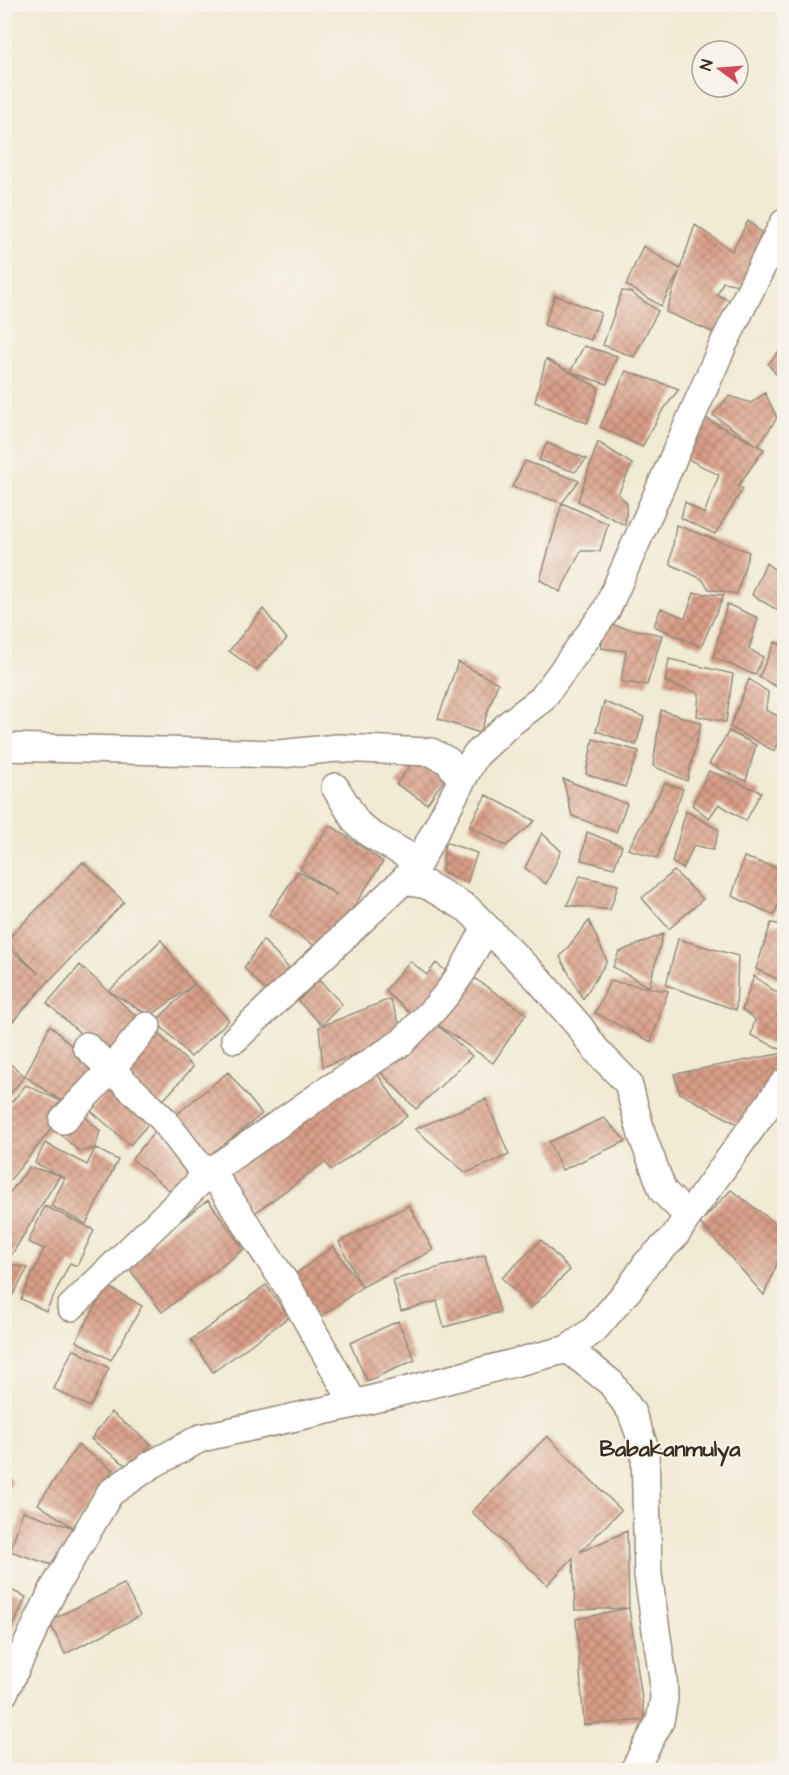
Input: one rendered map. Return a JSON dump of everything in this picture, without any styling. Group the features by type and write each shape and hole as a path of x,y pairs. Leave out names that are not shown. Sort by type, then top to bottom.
{"street":[{"path":"235,1039 411,871 475,756 510,723 542,699 606,611 723,345 784,224"},
{"path":"4,747 280,754 337,748 431,752 448,760 462,780"},
{"path":"335,788 357,823 427,885 468,909 539,980 579,1026 596,1050 628,1083 642,1135 663,1191 688,1216"},
{"path":"71,1306 211,1171 329,1089 402,1042 449,991 486,928"},
{"path":"63,1120 147,1026"},
{"path":"86,1046 162,1118 200,1166 211,1171 290,1290 354,1404"},
{"path":"4,1693 54,1588 110,1493 151,1465 201,1438 354,1404 568,1350 594,1330 630,1288 647,1263 674,1237 784,1083"},
{"path":"568,1350 611,1383 631,1412 645,1449 648,1575 664,1699 660,1721 634,1770"}],"building":[{"path":"748,221 761,232 745,286 723,282 717,295 731,301 715,333 666,312 679,272 661,306 626,285 643,246 680,269 695,225 732,251"},
{"path":"622,291 630,292 658,311 634,357 603,345"},
{"path":"555,295 601,313 591,340 544,325"},
{"path":"584,346 617,356 607,384 570,372"},
{"path":"784,346 784,384 768,364"},
{"path":"546,359 599,388 587,423 535,402"},
{"path":"626,371 679,389 661,413 642,447 600,427"},
{"path":"765,393 777,418 758,446 713,415 729,396 751,403"},
{"path":"705,418 764,449 738,486 743,489 715,534 681,518 685,502 704,514 719,475 684,457"},
{"path":"598,442 632,464 618,494 627,503 625,525 578,501"},
{"path":"547,443 587,459 575,472 539,460"},
{"path":"525,461 579,481 562,503 512,487"},
{"path":"562,503 608,524 600,551 581,551 560,592 540,580"},
{"path":"676,525 749,552 737,594 709,589 702,579 670,564"},
{"path":"766,563 784,577 784,614 752,595"},
{"path":"694,593 724,595 701,647 654,626 661,608 685,618"},
{"path":"727,604 758,618 749,649 763,657 755,675 713,657"},
{"path":"263,609 287,639 256,670 229,651"},
{"path":"606,624 662,635 647,685 621,682 626,651 601,648"},
{"path":"775,642 784,646 784,691 759,677"},
{"path":"669,659 733,674 726,722 697,716 699,693 665,682"},
{"path":"458,662 498,683 480,733 438,719"},
{"path":"749,679 768,692 766,710 784,719 784,728 774,751 730,727"},
{"path":"604,702 644,717 636,745 596,731"},
{"path":"661,710 701,723 687,781 653,766"},
{"path":"729,731 756,745 746,781 709,764"},
{"path":"593,739 639,751 625,787 586,774"},
{"path":"421,752 453,767 427,804 396,784"},
{"path":"709,771 761,792 746,821 719,804 709,818 692,805"},
{"path":"563,779 627,804 616,832 572,816"},
{"path":"665,783 683,789 657,858 628,849"},
{"path":"486,795 535,821 506,846 469,826"},
{"path":"686,811 719,830 713,850 694,845 683,869 672,862"},
{"path":"330,825 383,862 324,952 269,915 298,871 337,895 300,869"},
{"path":"587,832 622,846 614,868 581,860"},
{"path":"542,833 561,851 546,884 525,868"},
{"path":"445,842 477,853 467,883 442,871"},
{"path":"744,857 784,870 784,891 774,915 732,896"},
{"path":"83,862 124,902 4,1031 4,944 39,974 6,941"},
{"path":"674,871 703,899 669,929 642,898"},
{"path":"580,876 618,885 610,910 567,905"},
{"path":"589,921 607,961 583,999 560,957"},
{"path":"771,923 784,925 784,982 756,969"},
{"path":"663,934 649,987 613,967 619,952"},
{"path":"678,939 738,956 736,1010 666,985"},
{"path":"161,940 194,984 150,1016 109,991"},
{"path":"263,940 296,976 272,998 244,968"},
{"path":"410,961 427,975 436,963 452,976 417,1019 385,991"},
{"path":"80,965 147,1026 113,1063 47,1003"},
{"path":"467,973 526,1014 493,1063 434,1022"},
{"path":"754,976 784,998 777,1016 784,1019 784,1051 751,1035 755,1019 742,1010"},
{"path":"319,980 342,1004 322,1025 298,1001"},
{"path":"610,981 668,991 651,1042 595,1013"},
{"path":"194,984 229,1020 191,1057 156,1021"},
{"path":"390,999 404,1035 323,1067 319,1027"},
{"path":"434,1022 472,1056 416,1109 377,1068"},
{"path":"50,1025 98,1072 63,1102 25,1076"},
{"path":"158,1034 193,1067 159,1105 124,1071"},
{"path":"784,1053 784,1060 765,1105 739,1125 680,1093 674,1074"},
{"path":"4,1059 25,1076 4,1101"},
{"path":"372,1067 407,1116 331,1170 325,1162 252,1215 225,1175"},
{"path":"228,1072 262,1114 204,1161 171,1119"},
{"path":"26,1085 63,1102 48,1133 4,1185 4,1111"},
{"path":"111,1086 151,1121 130,1145 90,1110"},
{"path":"486,1099 509,1155 466,1173 415,1129"},
{"path":"80,1112 100,1131 95,1148 80,1152 60,1134"},
{"path":"604,1118 626,1141 562,1170 549,1142"},
{"path":"156,1130 199,1166 175,1195 132,1159"},
{"path":"45,1143 87,1165 95,1148 118,1160 86,1224 51,1206 65,1178 35,1163"},
{"path":"29,1167 60,1175 6,1264 28,1268 13,1295 4,1294 4,1200"},
{"path":"731,1190 784,1230 784,1247 764,1295 700,1223"},
{"path":"208,1200 244,1249 162,1312 125,1263"},
{"path":"409,1205 433,1250 362,1287 339,1242"},
{"path":"45,1206 94,1230 77,1266 70,1263 46,1311 21,1299 44,1249 28,1242"},
{"path":"541,1240 570,1270 531,1308 502,1278"},
{"path":"333,1246 362,1287 318,1319 290,1278"},
{"path":"485,1255 500,1312 444,1327 437,1301 401,1311 393,1280"},
{"path":"266,1285 289,1317 213,1372 191,1340"},
{"path":"107,1286 142,1306 111,1360 76,1341"},
{"path":"398,1321 415,1360 367,1381 350,1343"},
{"path":"73,1349 109,1368 90,1407 54,1389"},
{"path":"111,1412 151,1444 131,1469 91,1439"},
{"path":"547,1436 621,1510 580,1552 627,1531 629,1608 575,1610 573,1558 547,1585 472,1512"},
{"path":"78,1445 113,1470 74,1528 38,1504"},
{"path":"4,1477 13,1481 4,1496"},
{"path":"23,1511 74,1528 61,1568 10,1551"},
{"path":"124,1584 140,1616 65,1654 49,1621"},
{"path":"4,1587 26,1597 5,1645 11,1642 5,1657"},
{"path":"629,1608 645,1720 584,1725 576,1619"}],"district":[{"name":"Babakanmulya","path":"670,1449"}]}
